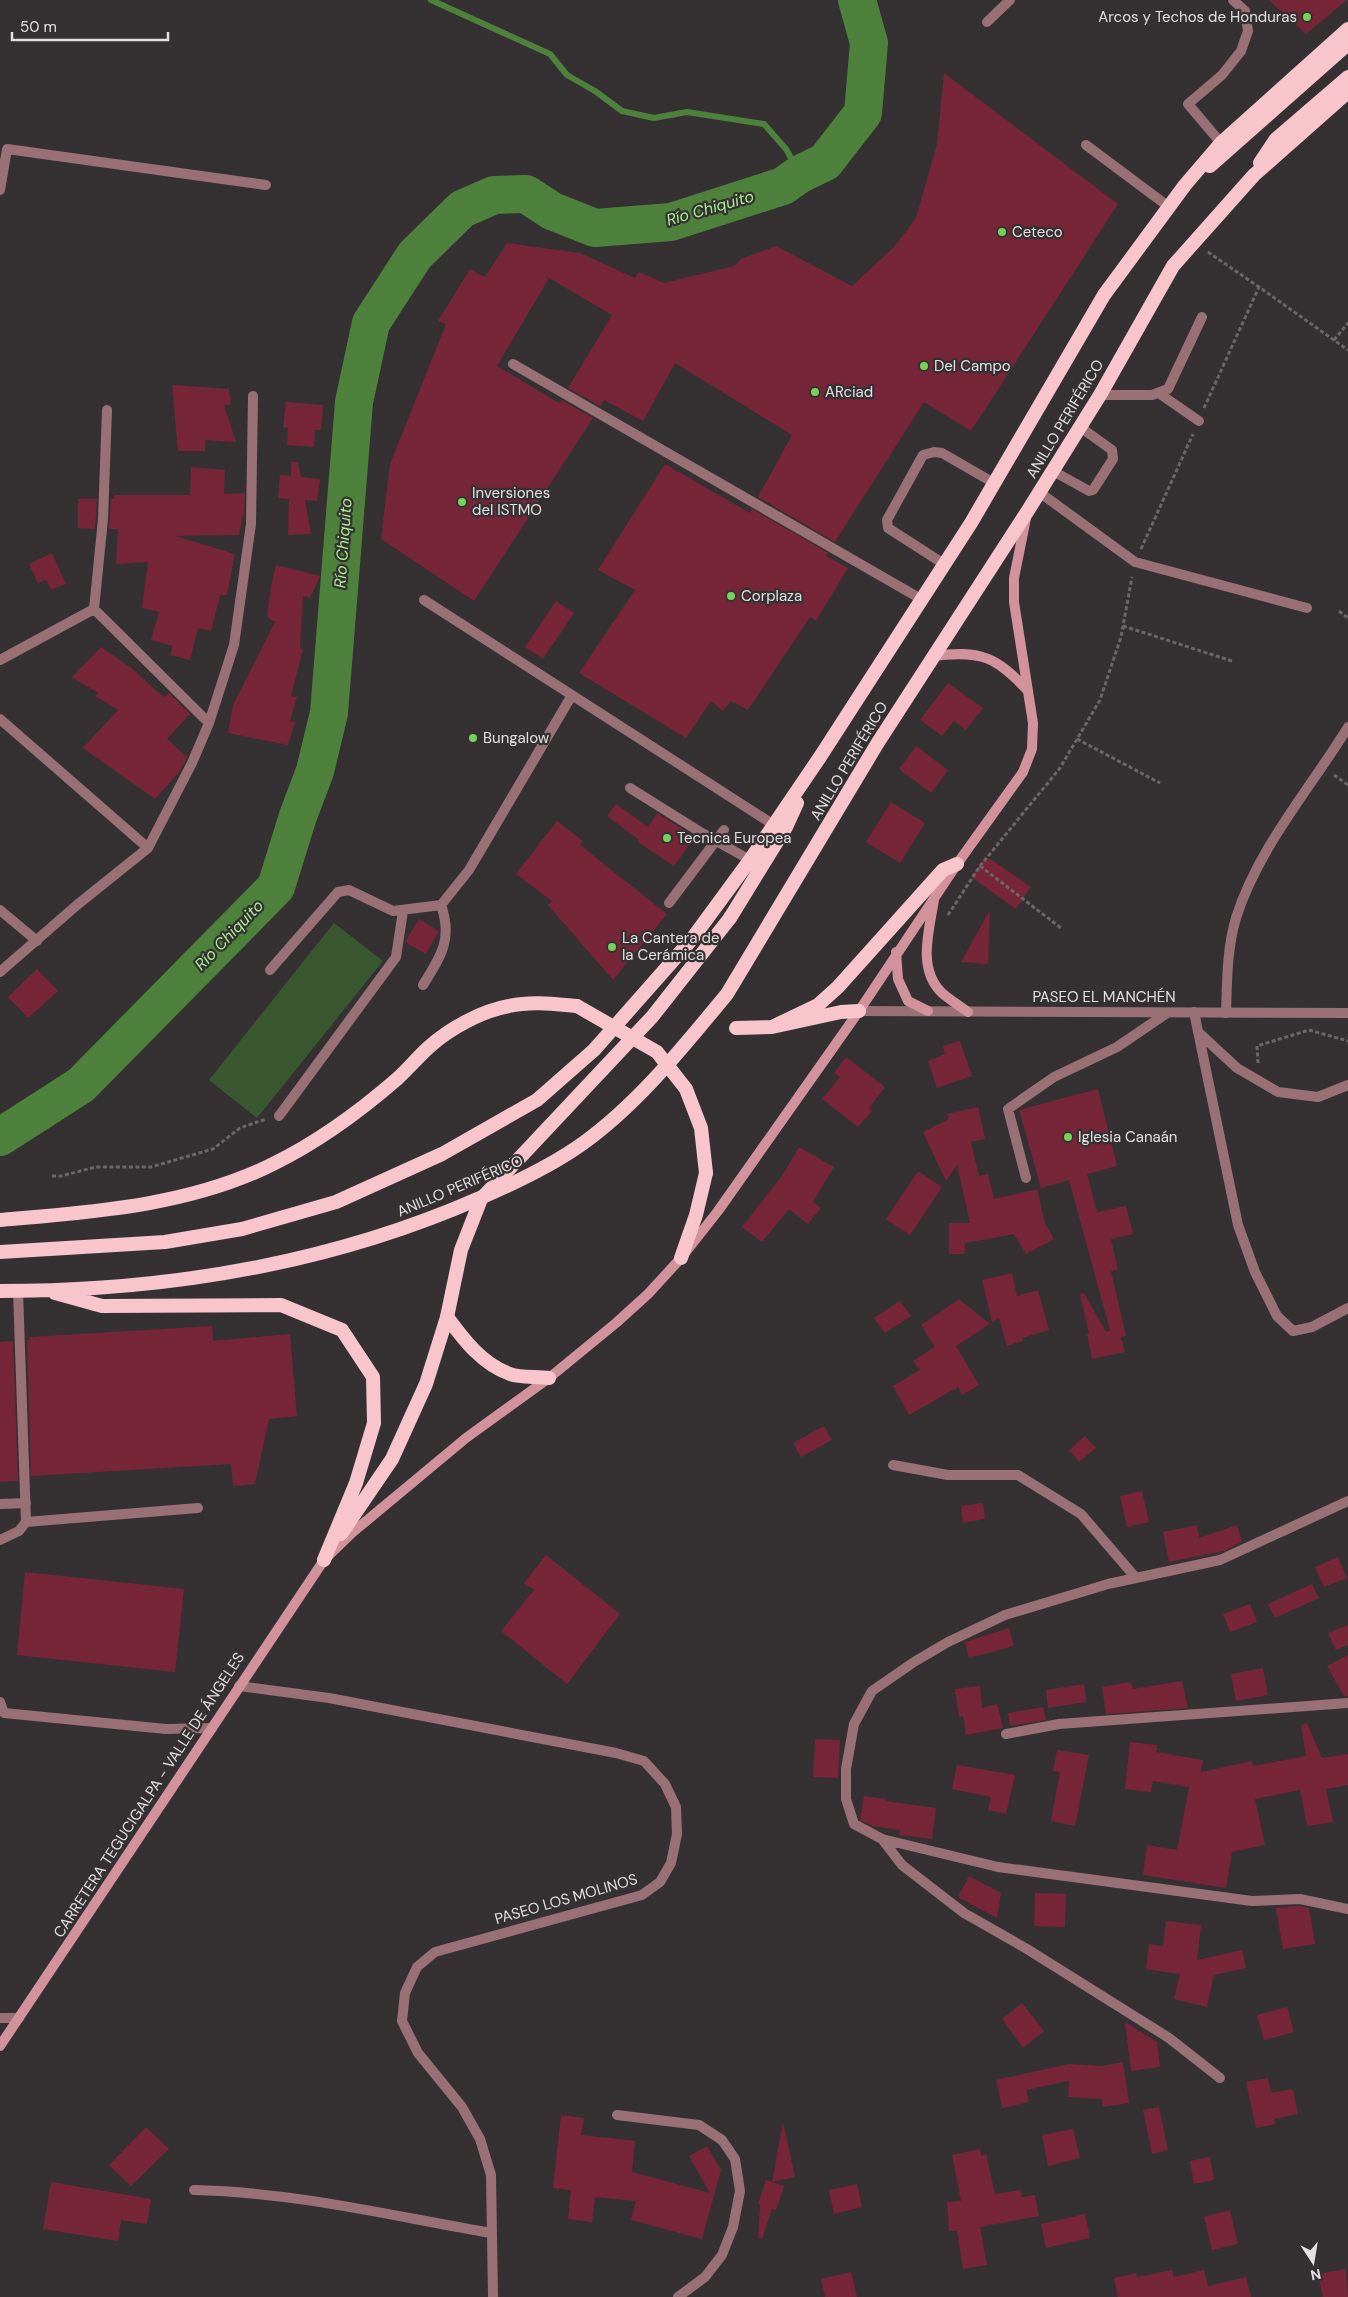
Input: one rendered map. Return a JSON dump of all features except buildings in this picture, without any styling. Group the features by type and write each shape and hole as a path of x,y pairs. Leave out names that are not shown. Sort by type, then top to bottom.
{"highway":[{"name":"ANILLO PERIFÉRICO","path":"0,1252 165,1242 242,1229 336,1202 442,1154 537,1100 594,1050 692,939 750,860 820,758 994,483 1104,295 1168,207 1221,143 1348,29"},
{"path":"1185,185 1206,170 1277,109 1348,44"},
{"path":"1254,175 1263,157 1276,139 1348,77"},
{"name":"ANILLO PERIFÉRICO","path":"0,1291 173,1282 283,1261 363,1242 435,1218 516,1182 581,1145 630,1103 699,1028 727,994 877,744 1100,395 1173,266 1254,175 1348,92"},
{"path":"324,1560 392,1459 426,1384 447,1317 461,1250 481,1200 652,1017 730,918 786,826 820,758"},
{"path":"772,1027 818,1005 838,987 943,870 957,864"},
{"path":"0,1220 106,1210 160,1200 224,1184 264,1168 340,1125 397,1078 431,1045 471,1019 509,1006 539,1002 577,1006 657,1052 686,1089 701,1128 706,1173 696,1215 681,1258"},
{"path":"736,1028 772,1027 841,1012 859,1011"},
{"path":"44,1290 102,1306 281,1305 342,1330 373,1377 374,1423 356,1483 324,1560"},
{"path":"447,1317 465,1341 484,1360 511,1374 549,1378"}],"main road":[{"name":"CARRETERA TEGUCIGALPA - VALLE DE ÁNGELES","path":"0,2046 324,1560 353,1532 466,1438 549,1378 628,1311 681,1258 718,1211 859,1011 896,952 1023,772 1032,748 1033,723 1014,594 1018,553 1027,512"},
{"path":"933,656 960,653 976,654 990,659 1004,667 1029,692"},
{"path":"935,896 926,948 927,968 941,992 968,1012"},
{"path":"896,952 898,979 908,1001 928,1011"}],"street":[{"path":"987,22 1010,0"},
{"path":"1221,143 1188,104 1222,75 1241,51 1248,31 1245,11 1233,0"},
{"path":"1086,145 1168,207"},
{"path":"0,190 7,149 266,185"},
{"path":"1100,395 1160,394 1168,390 1202,317"},
{"path":"513,364 921,599"},
{"path":"1160,394 1198,421"},
{"path":"0,972 77,905 148,848 192,763 208,723 234,644 251,524 254,396"},
{"path":"94,609 103,519 107,410"},
{"path":"1053,471 1089,491 1093,490 1113,459 1112,450 1080,427"},
{"path":"944,564 888,528 887,520 923,455 942,453 994,483"},
{"path":"1039,492 1135,562 1307,608"},
{"path":"424,600 774,825"},
{"path":"94,609 208,723"},
{"path":"0,660 94,609"},
{"path":"270,970 338,892 349,890 393,911 441,905 469,870 572,695"},
{"path":"0,719 148,848"},
{"path":"1226,1013 1228,960 1236,919 1248,888 1294,807 1327,762 1348,727"},
{"path":"630,788 750,860"},
{"path":"669,903 724,830"},
{"path":"422,985 442,955 447,921 441,905"},
{"path":"0,910 37,941"},
{"path":"279,1116 396,957 403,911"},
{"name":"PASEO EL MANCHÉN","path":"859,1011 1348,1013"},
{"path":"1194,1012 1238,1225 1255,1272 1277,1316 1293,1331 1312,1327 1348,1308"},
{"path":"1026,1178 1008,1109 1054,1077 1117,1047 1167,1013"},
{"path":"1198,1032 1237,1068 1278,1092 1318,1097 1348,1085"},
{"path":"0,1540 19,1531 26,1522 18,1291"},
{"path":"893,1465 948,1475 1018,1475 1081,1514 1136,1578"},
{"path":"1348,1501 1220,1560 1108,1584 1005,1616 922,1657 872,1691 854,1724 846,1769 846,1799 854,1824 882,1839 998,1867 1252,1901 1300,1898 1348,1909"},
{"path":"0,1504 26,1502"},
{"path":"26,1522 198,1508"},
{"name":"PASEO LOS MOLINOS","path":"239,1686 329,1698 635,1758 644,1761 664,1784 676,1806 677,1834 671,1863 660,1882 642,1895 435,1952 417,1967 405,1993 402,2021 418,2053 462,2107 480,2139 491,2176 493,2297"},
{"path":"0,1702 4,1713 166,1729 212,1728"},
{"path":"1006,1734 1059,1724 1348,1703"},
{"path":"882,1839 902,1865 964,1913 1027,1949 1169,2038 1220,2078"},
{"path":"0,2018 20,2018"},
{"path":"617,2116 699,2126 722,2140 735,2159 740,2191 733,2228 722,2255 705,2278 678,2297"},
{"path":"194,2190 233,2191 292,2197 491,2233"}],"path":[{"path":"1194,242 1348,350"},
{"path":"948,915 980,866 1060,768 1100,700 1123,626 1135,562 1259,287"},
{"path":"1334,340 1348,322"},
{"path":"1339,611 1348,618"},
{"path":"1123,626 1232,661"},
{"path":"1076,740 1160,783"},
{"path":"980,866 1061,928"},
{"path":"1258,1065 1257,1046 1309,1030 1348,1041"},
{"path":"52,1176 61,1176 96,1167 151,1167 212,1150 240,1128 253,1122 279,1116"}],"green space":[{"path":"334,923 383,961 257,1118 209,1080"}],"waterway":[{"path":"431,0 550,54 567,75 595,91 622,111 654,118 687,112 764,124 786,149 800,174"},
{"name":"Río Chiquito","path":"0,1137 81,1085 276,887 298,816 315,771 329,713 354,402 371,323 415,255 462,209 494,195 526,194 552,211 595,228 671,222 783,186 800,174 825,162 863,113 869,43 857,0"}],"place":[{"name":"Arcos y Techos de Honduras","path":"1307,17"},
{"name":"Ceteco","path":"1002,232"},
{"name":"Del Campo","path":"924,366"},
{"name":"ARciad","path":"815,392"},
{"name":"Inversiones del ISTMO","path":"462,502"},
{"name":"Corplaza","path":"731,596"},
{"name":"Bungalow","path":"473,738"},
{"name":"Tecnica Europea","path":"667,838"},
{"name":"La Cantera de la Cerámica","path":"612,947"},
{"name":"Iglesia Canaán","path":"1068,1137"}]}
